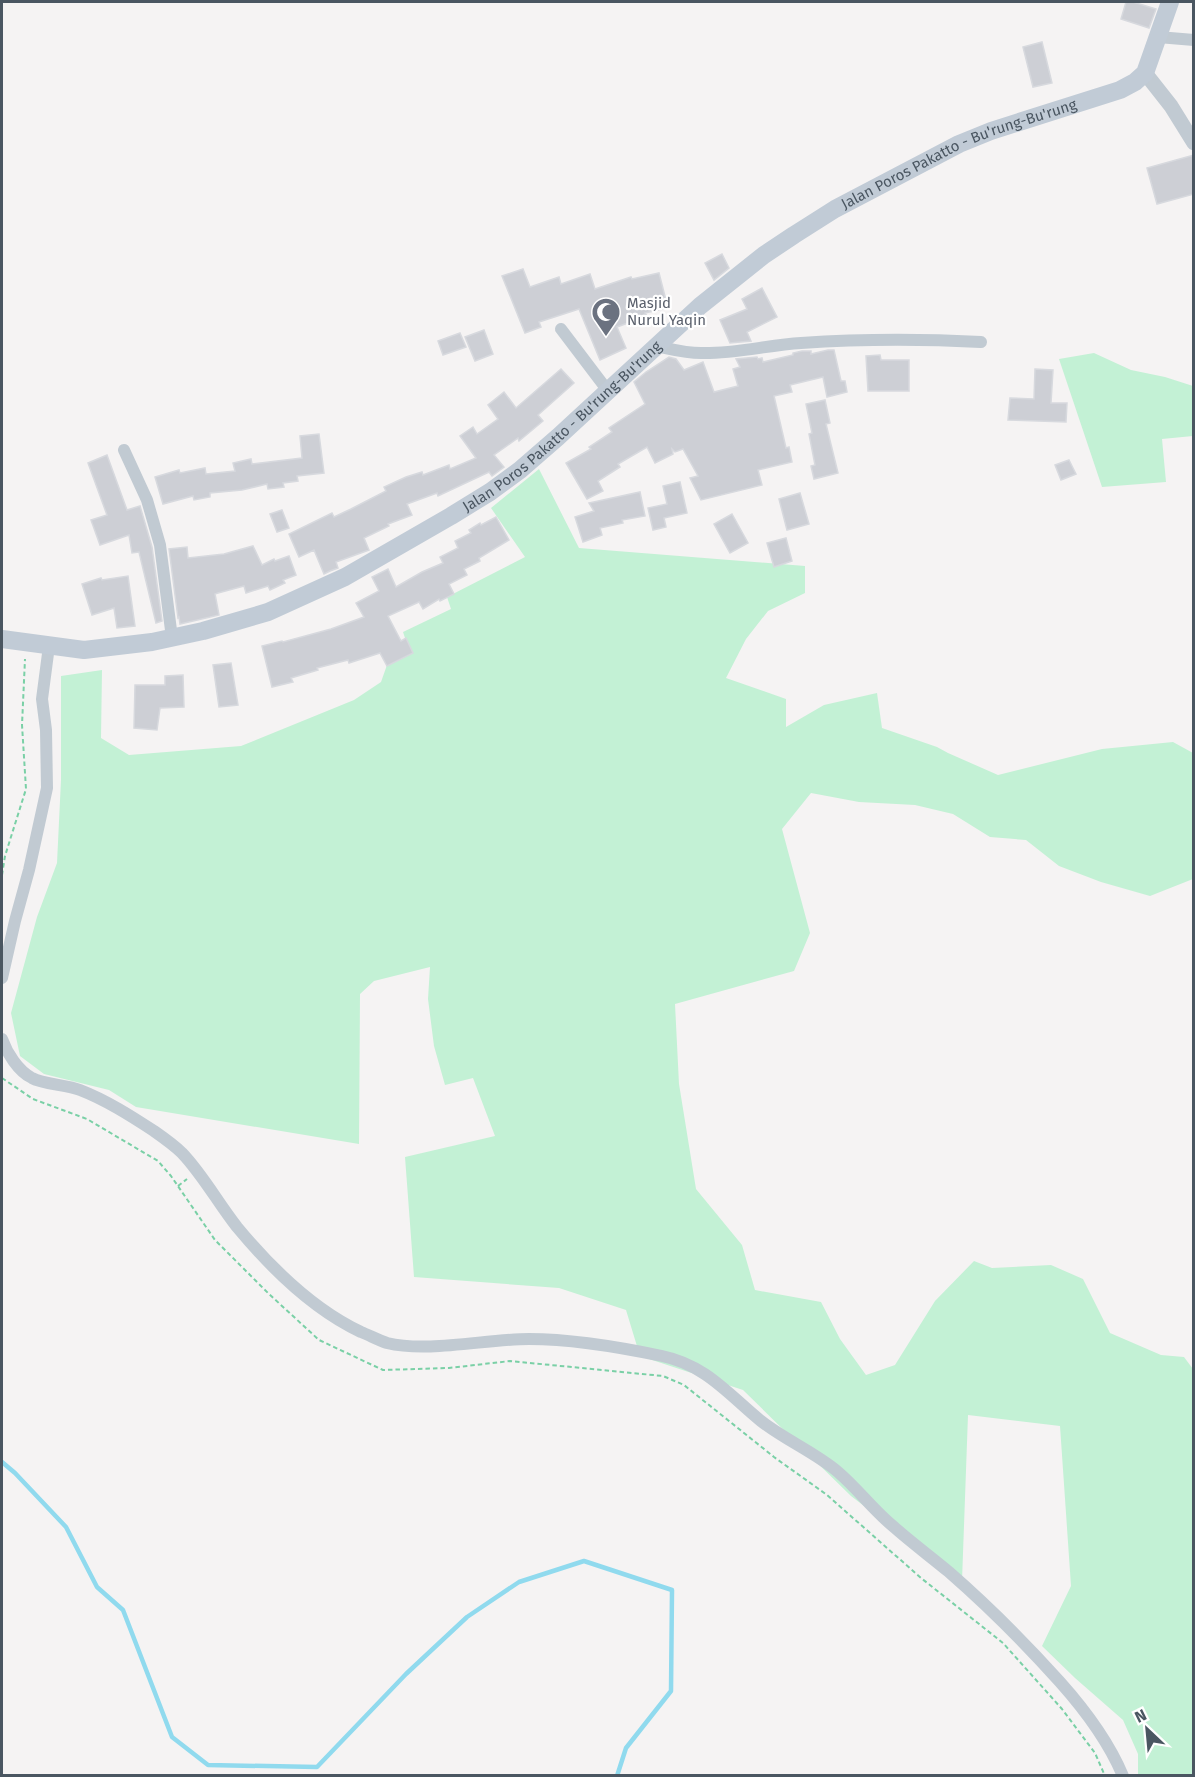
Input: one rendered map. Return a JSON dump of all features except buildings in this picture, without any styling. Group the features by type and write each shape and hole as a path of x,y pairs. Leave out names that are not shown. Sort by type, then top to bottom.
{"main road":[{"path":"1145,73 1170,2"},
{"name":"Jalan Poros Pakatto - Bu'rung-Bu'rung","path":"2,639 84,650 172,638 268,612 345,577 400,547 490,492 520,470 700,306 756,261 835,209 959,144 991,131 1120,90 1135,82 1145,73"}],"street":[{"path":"1158,37 1194,40"},
{"path":"1145,73 1171,106 1194,143"},
{"path":"561,328 608,391"},
{"path":"656,346 684,353 703,354 843,340 981,342"},
{"path":"124,450 147,500 160,545 172,638"},
{"path":"2,978 29,870 46,788 46,730 42,699 49,646"},
{"path":"2,1039 6,1050 32,1079 79,1090 138,1120 166,1140 183,1154 239,1229 282,1276 328,1314 358,1330 387,1343 412,1346 529,1339 562,1341 607,1346 664,1357 694,1367 724,1388 763,1423 837,1470 890,1525 983,1603 1032,1650 1098,1728 1123,1776"}],"path":[{"path":"2,875 5,856 26,789 22,725 26,642"},
{"path":"2,1078 33,1099 87,1119 158,1161 215,1240 269,1294 320,1340 383,1370 449,1368 510,1361 663,1376 684,1384 774,1457 828,1495 921,1578 1003,1643 1062,1708 1095,1753 1105,1776"}],"green space":[{"path":"1094,353 1131,370 1193,386 1193,436 1162,439 1166,482 1102,487 1059,359"},
{"path":"539,469 579,548 805,566 805,593 768,611 746,639 726,678 786,699 786,727 824,705 877,693 882,728 937,747 998,775 1102,749 1173,742 1193,753 1193,879 1150,896 1101,882 1059,866 1026,840 990,837 953,814 915,805 859,802 811,793 782,829 810,933 794,971 675,1004 679,1084 696,1189 742,1245 755,1290 821,1302 840,1339 866,1375 895,1365 935,1301 974,1261 992,1268 1051,1265 1083,1279 1110,1333 1161,1355 1184,1357 1193,1369 1193,1775 1138,1775 1138,1754 1123,1720 1042,1646 1071,1586 1060,1426 968,1415 962,1581 851,1496 743,1390 640,1356 626,1310 559,1288 414,1277 405,1157 495,1136 473,1078 445,1085 434,1046 428,999 430,967 374,981 360,994 359,1144 136,1107 109,1090 44,1074 20,1056 11,1013 37,917 57,863 61,780 61,676 102,670 101,738 129,755 241,746 354,700 381,682 387,665 410,653 403,632 451,609 447,597 525,557 491,508"}],"waterway":[{"path":"2,1462 66,1527 97,1587 123,1610 172,1737 208,1765 317,1767 406,1674 467,1617 519,1582 584,1561 672,1590 671,1691 626,1748 617,1776"}],"place":[{"name":"Masjid Nurul Yaqin","path":"606,338"}]}
